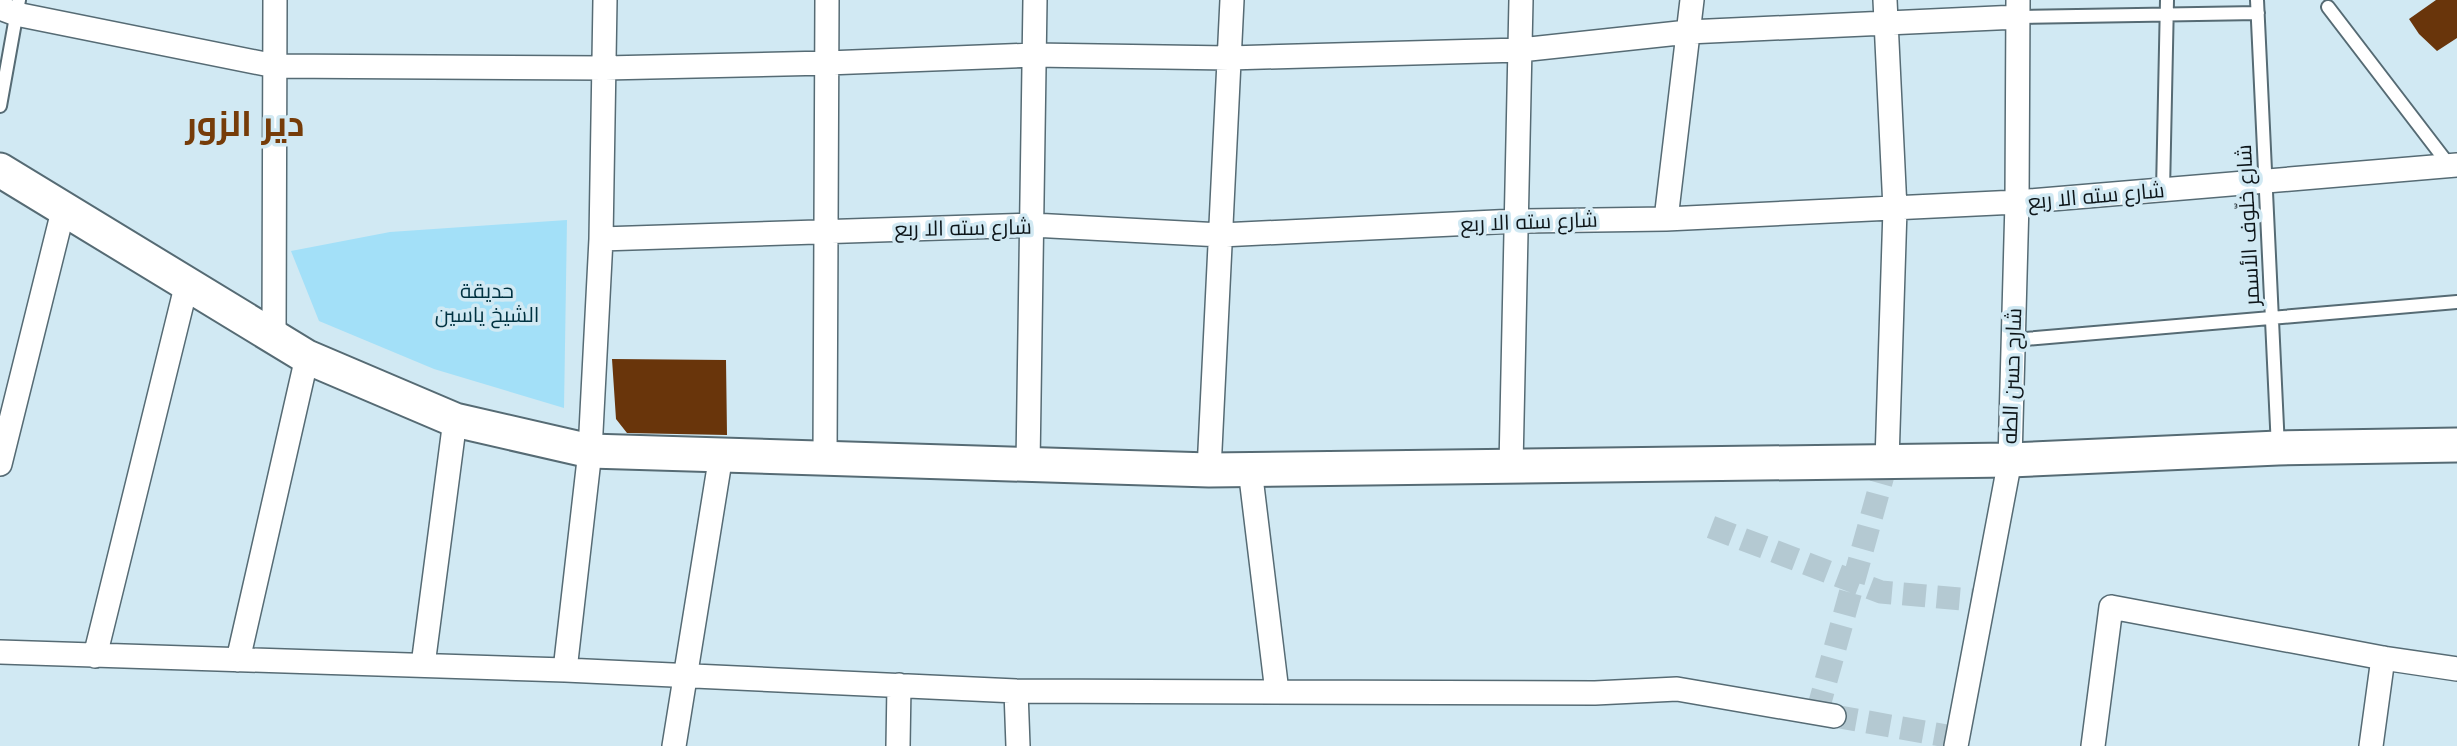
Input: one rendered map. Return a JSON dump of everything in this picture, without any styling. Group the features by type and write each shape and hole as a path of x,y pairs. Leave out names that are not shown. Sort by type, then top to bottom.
{"main road":[{"path":"0,170 307,357 455,420 590,451 1209,470 2010,460 2457,445"}],"street":[{"path":"274,337 275,0"},
{"path":"565,670 590,451 601,239 606,0"},
{"path":"825,458 827,0"},
{"path":"1028,464 1035,0"},
{"path":"1209,470 1232,0"},
{"path":"1511,466 1521,0"},
{"path":"1666,219 1692,0"},
{"path":"1885,0 1895,209 1886,461"},
{"path":"12,7 275,66 605,68 1034,55 1229,58 1520,50 1688,32 1886,24 2018,9"},
{"name":"شارح حسن الطه","path":"1956,746 2010,460 2017,202 2018,9"},
{"name":"شارع سته الا ربع","path":"601,239 1032,225 1221,235 1516,221 1666,219 2017,202 2453,165"},
{"path":"0,464 64,207"},
{"path":"95,656 187,283"},
{"path":"238,660 307,357"},
{"path":"423,665 455,420"},
{"path":"674,746 721,455"},
{"path":"1250,469 1277,692"},
{"path":"2093,746 2111,607 2383,659 2457,669"},
{"path":"0,652 565,670 1016,691 1595,693 1677,689 1834,716"},
{"path":"2371,746 2383,659"},
{"path":"898,746 899,685"},
{"path":"1016,691 1018,746"}],"lane":[{"path":"2163,191 2167,0"},
{"path":"2018,9 2166,16 2257,6"},
{"name":"شارع خلّوف الأسمر","path":"2257,6 2278,449"},
{"path":"0,106 12,7"},
{"path":"2328,7 2453,165"},
{"path":"2013,340 2457,302"}],"green space":[{"name":"حديقة الشيخ ياسين","path":"567,220 564,408 434,369 319,321 291,251 390,232"}],"building":[{"path":"2436,0 2457,0 2457,38 2437,51 2419,34 2409,19"},
{"path":"612,359 726,360 727,435 627,433 616,419"}],"tunnel":[{"path":"1817,713 1887,461"},
{"path":"1711,527 1881,592 1984,601"},
{"path":"1834,716 1958,738"}],"district":[{"name":"دير الزور","path":"245,124"}]}
